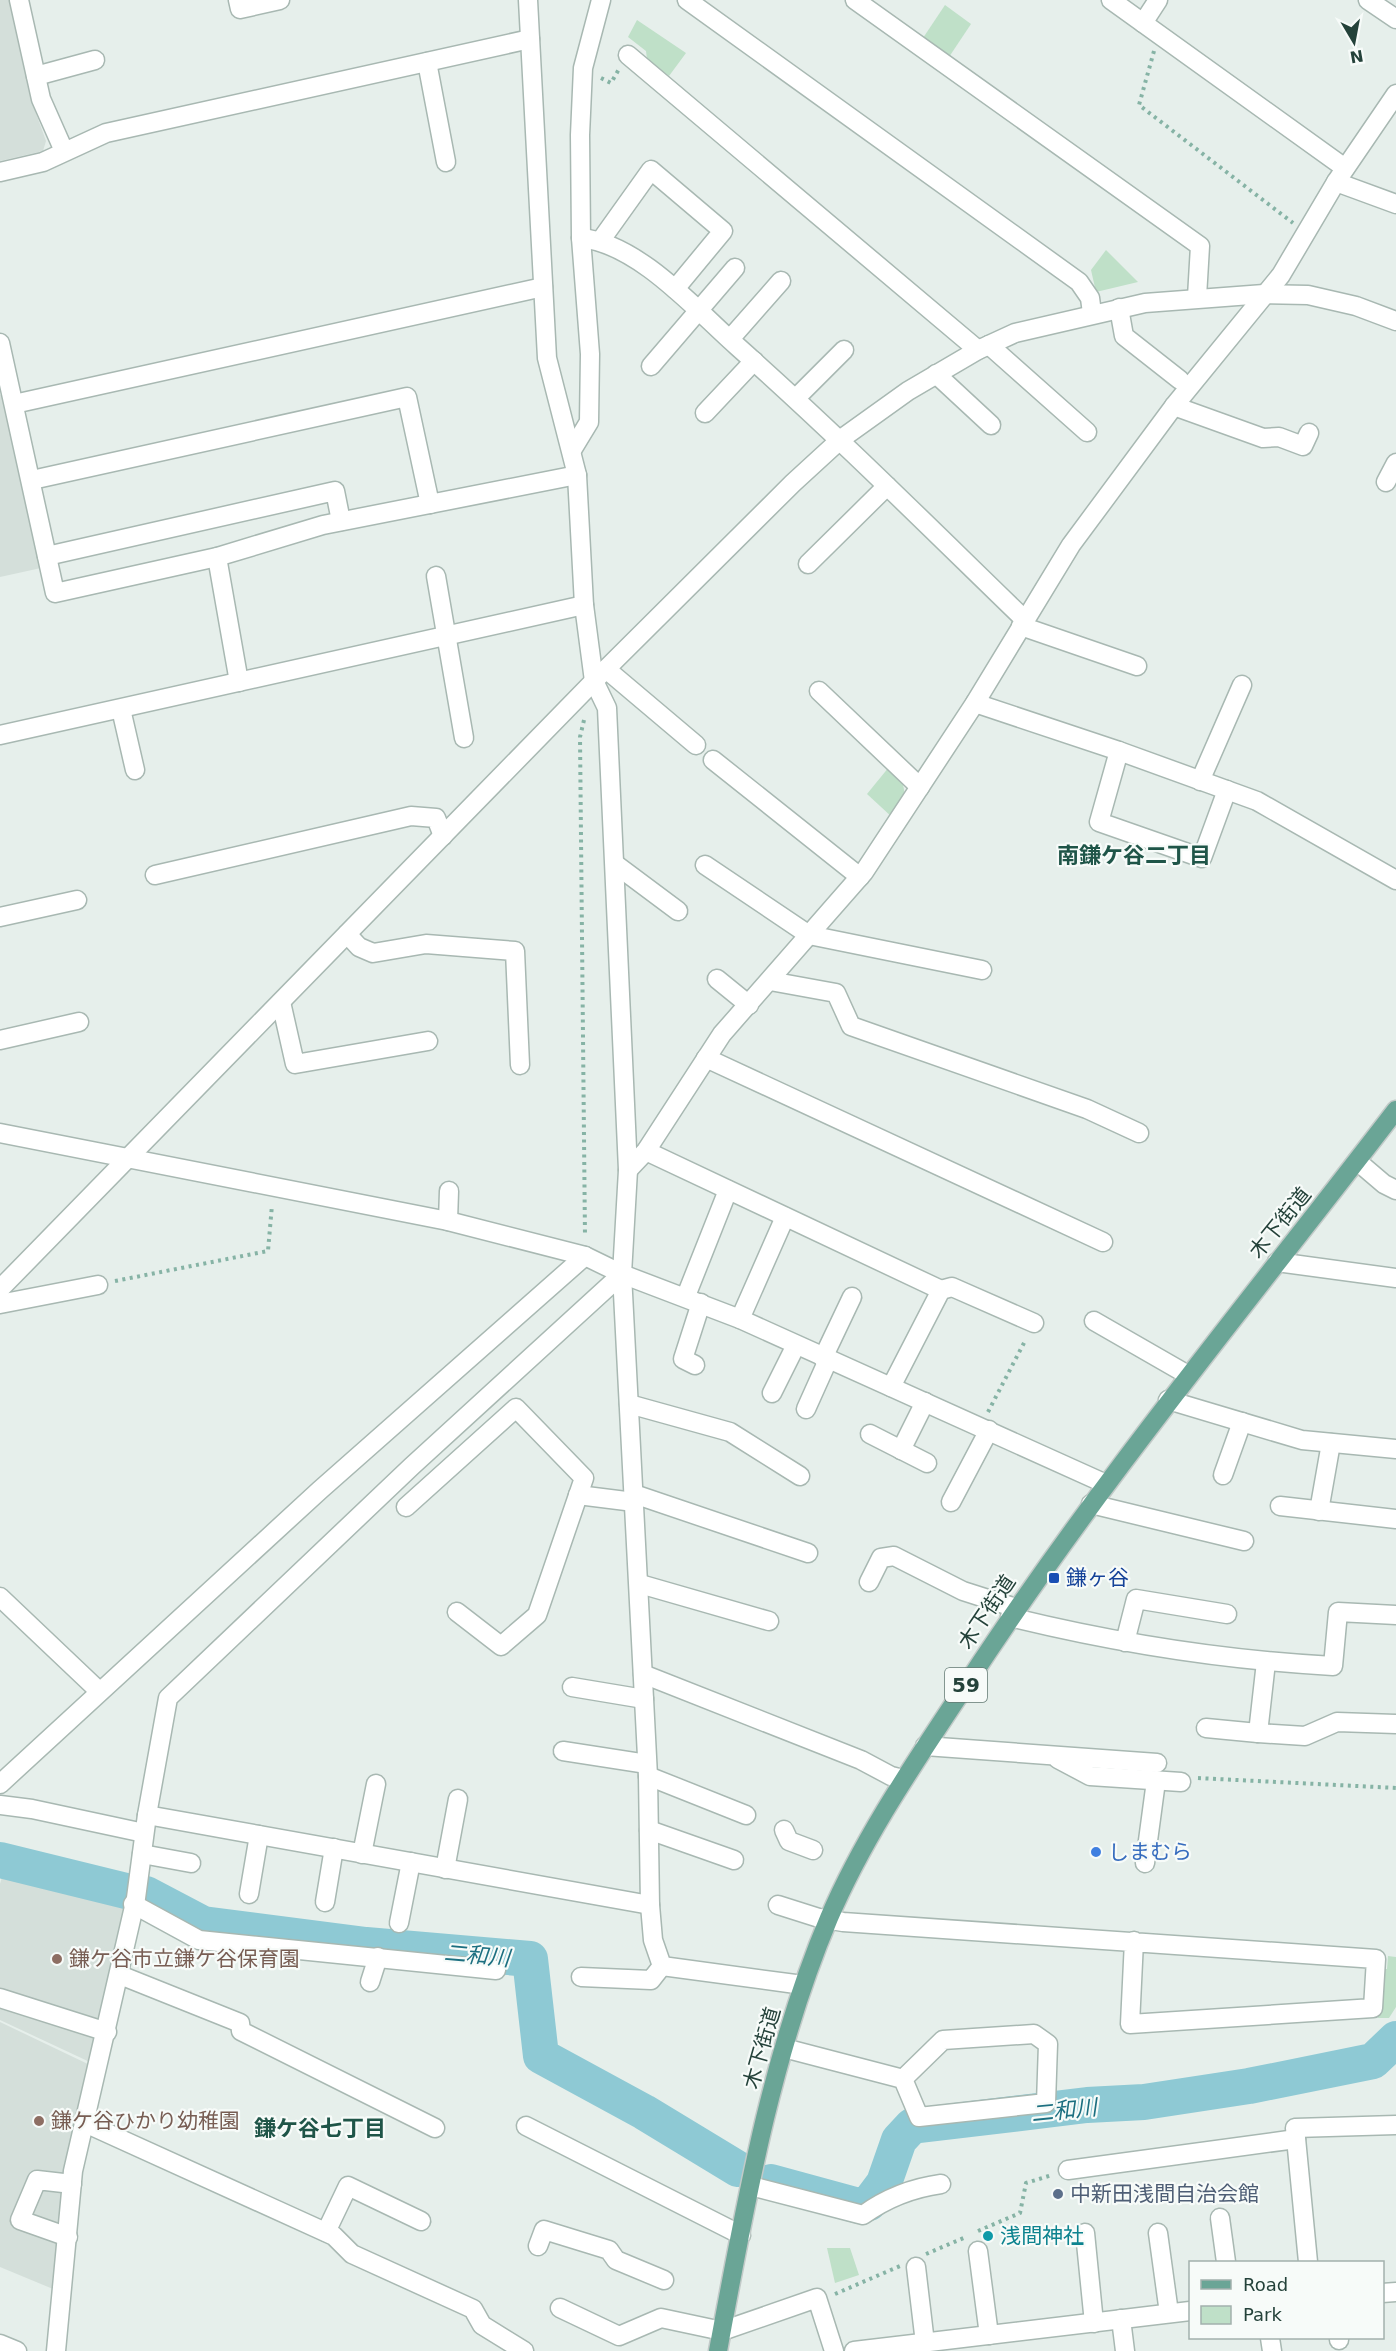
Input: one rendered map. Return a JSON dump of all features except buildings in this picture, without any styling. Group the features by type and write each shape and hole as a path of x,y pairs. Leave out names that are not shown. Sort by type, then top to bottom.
{"main road":[{"name":"木下街道","path":"718,2351 751,2186 784,2048 803,1986 828,1921 854,1864 903,1779 1013,1612 1168,1400 1396,1110"}],"street":[{"path":"19,0 41,99 64,151"},
{"path":"238,0 240,9 280,0"},
{"path":"528,0 547,358 577,475 584,605 607,708 628,1170 622,1274 640,1584 650,1905 653,1940 662,1966"},
{"path":"572,450 590,422 590,354 579,182 583,68 601,0"},
{"path":"687,0 1079,282 1090,298 1092,313"},
{"path":"855,0 1200,246 1197,297"},
{"path":"1111,0 1159,34 1340,175 1396,204"},
{"path":"1143,23 1158,0"},
{"path":"1368,0 1396,19"},
{"path":"0,172 43,162 106,133 530,39"},
{"path":"628,55 1087,432"},
{"path":"36,76 95,60"},
{"path":"427,62 446,162"},
{"path":"628,1170 646,1151 722,1034 860,877 975,703 1071,545 1174,406 1281,276 1340,175 1396,93"},
{"path":"601,240 651,170 723,231 675,289"},
{"path":"581,238 601,240 641,264 675,289 841,439 1023,623 1137,666"},
{"path":"651,366 735,268"},
{"path":"730,339 781,281"},
{"path":"14,404 543,287"},
{"path":"0,1289 600,675 841,439 936,374 984,347 1015,333 1092,313 1197,297 1308,295 1356,306 1396,321"},
{"path":"1119,308 1124,336 1180,380"},
{"path":"0,343 32,480 55,593 217,557 341,521 577,475"},
{"path":"796,398 844,350"},
{"path":"705,413 754,361"},
{"path":"936,374 991,425"},
{"path":"32,480 406,398 430,504"},
{"path":"1174,406 1263,438 1280,437 1303,446 1309,433"},
{"path":"1386,482 1396,463"},
{"path":"808,564 887,486"},
{"path":"47,556 335,491 341,521"},
{"path":"217,557 239,682"},
{"path":"436,576 464,738"},
{"path":"0,735 584,605"},
{"path":"600,675 696,745"},
{"path":"1200,781 1242,685"},
{"path":"819,691 920,788"},
{"path":"975,703 1119,751 1257,801 1396,880"},
{"path":"121,709 135,770"},
{"path":"1119,751 1099,822 1202,858 1227,790"},
{"path":"712,760 860,877"},
{"path":"155,875 411,816 436,818 443,836"},
{"path":"615,864 678,911"},
{"path":"705,865 809,935 982,970"},
{"path":"0,917 76,900"},
{"path":"347,934 359,947 373,953 426,944 515,951 520,1065"},
{"path":"717,979 749,1005"},
{"path":"770,981 836,993 851,1026 1087,1109 1139,1133"},
{"path":"281,1002 294,1064 428,1041"},
{"path":"0,1040 79,1022"},
{"path":"706,1058 1103,1242"},
{"path":"0,1133 448,1221 585,1256 622,1274 740,1319 1106,1484"},
{"path":"646,1151 941,1290 952,1287 1034,1323"},
{"path":"1356,1161 1384,1184 1396,1190"},
{"path":"695,1365 683,1359 694,1300 729,1190"},
{"path":"448,1221 449,1191"},
{"path":"740,1319 785,1217"},
{"path":"0,1784 320,1490 585,1256"},
{"path":"1277,1262 1396,1278"},
{"path":"56,2351 72,2184 136,1896 144,1833 168,1698 412,1466 622,1274"},
{"path":"0,1304 98,1285"},
{"path":"891,1387 941,1290"},
{"path":"806,1409 852,1297"},
{"path":"1094,1321 1188,1375"},
{"path":"772,1393 796,1345"},
{"path":"1168,1400 1302,1440 1396,1449"},
{"path":"901,1450 925,1402"},
{"path":"629,1404 729,1432 800,1476"},
{"path":"406,1507 516,1408 584,1478 537,1615 501,1646 457,1611"},
{"path":"1223,1475 1242,1422"},
{"path":"951,1502 985,1428"},
{"path":"870,1434 927,1463"},
{"path":"1319,1511 1331,1443"},
{"path":"578,1495 634,1498 808,1553"},
{"path":"1091,1504 1244,1541"},
{"path":"1280,1506 1396,1519"},
{"path":"869,1582 881,1558 894,1556 963,1591 1013,1612 1125,1642 1266,1662 1333,1666 1338,1612 1396,1615"},
{"path":"640,1584 769,1621"},
{"path":"0,1597 99,1691"},
{"path":"1125,1642 1136,1599 1227,1614"},
{"path":"1258,1733 1266,1662"},
{"path":"643,1674 861,1760 891,1776 903,1779"},
{"path":"572,1687 644,1699"},
{"path":"1206,1728 1305,1736 1337,1722 1396,1724"},
{"path":"925,1746 1051,1755 1090,1776 1157,1772 1181,1782"},
{"path":"563,1751 647,1770 746,1815"},
{"path":"1145,1863 1157,1772"},
{"path":"362,1854 376,1784"},
{"path":"445,1869 458,1799"},
{"path":"0,1805 32,1809 144,1833"},
{"path":"147,1815 650,1905"},
{"path":"649,1830 734,1860"},
{"path":"784,1830 789,1841 813,1850"},
{"path":"249,1894 259,1835"},
{"path":"325,1902 334,1848"},
{"path":"142,1854 191,1863"},
{"path":"399,1923 411,1862"},
{"path":"136,1896 199,1940 496,1970"},
{"path":"778,1905 828,1921 1134,1941 1376,1959 1373,2008 1130,2024 1134,1941"},
{"path":"370,1982 378,1958"},
{"path":"581,1977 651,1980 662,1966"},
{"path":"662,1966 803,1986"},
{"path":"120,1975 240,2023 241,2031 435,2128"},
{"path":"0,1998 106,2032"},
{"path":"1034,2034 1048,2044 1046,2103 919,2117 903,2079 943,2040 1034,2034"},
{"path":"784,2048 903,2079"},
{"path":"85,2123 334,2236 352,2254 473,2309 482,2325 524,2351"},
{"path":"1308,2261 1295,2128 1396,2125"},
{"path":"526,2126 741,2235"},
{"path":"1068,2170 1296,2139"},
{"path":"68,2237 20,2220 37,2180 72,2184"},
{"path":"751,2186 863,2215 882,2201 916,2188 941,2184"},
{"path":"326,2232 348,2186 421,2221"},
{"path":"1220,2218 1226,2261"},
{"path":"538,2246 544,2230 609,2250 613,2268 664,2280"},
{"path":"1085,2233 1094,2323"},
{"path":"1158,2233 1169,2313"},
{"path":"978,2252 986,2341"},
{"path":"912,2263 916,2346"},
{"path":"560,2308 619,2336 661,2318 722,2331 817,2298 834,2351"},
{"path":"854,2351 986,2341 1121,2319 1189,2311"},
{"path":"1121,2319 1125,2351"},
{"path":"0,2344 17,2351"}],"path":[{"path":"1159,34 1139,105 1306,232"},
{"path":"583,68 611,83 628,55"},
{"path":"585,713 580,737 585,1256"},
{"path":"98,1285 268,1251 274,1187"},
{"path":"985,1428 1034,1323"},
{"path":"1181,1782 1189,1777 1396,1788"},
{"path":"818,2302 912,2263 1020,2213 1026,2182 1068,2170"}],"shaded area":[{"path":"0,0 9,0 33,105 46,141 43,151 0,161"},
{"path":"3,394 41,568 0,577 0,395"},
{"name":"鎌ケ谷市立鎌ケ谷保育園","path":"5,1866 127,1897 94,2064 0,2020 0,1884"},
{"name":"鎌ケ谷ひかり幼稚園","path":"0,2022 90,2065 64,2176 53,2289 0,2267"}],"green space":[{"path":"945,5 971,24 949,57 923,38"},
{"path":"637,20 686,53 669,76 647,59 646,51 628,37"},
{"path":"1106,250 1138,282 1096,292 1091,270"},
{"path":"889,767 900,779 904,791 902,803 893,818 867,794"},
{"path":"1388,1956 1396,1957 1396,2007 1389,2018 1378,2018 1382,1969 1387,1969"},
{"path":"827,2248 850,2248 859,2275 835,2283"}],"waterway":[{"name":"二和川","path":"0,1860 126,1891"},
{"name":"二和川","path":"146,1894 203,1924 366,1945 530,1959 541,2056 644,2112 738,2169"},
{"name":"二和川","path":"771,2182 859,2206 869,2203 884,2183 899,2140 912,2126 1087,2105 1144,2102 1249,2086 1373,2061 1396,2039"}],"place":[{"name":"鎌ヶ谷","path":"1054,1578"},
{"name":"しまむら","path":"1096,1852"},
{"name":"鎌ケ谷市立鎌ケ谷保育園","path":"57,1959"},
{"name":"鎌ケ谷ひかり幼稚園","path":"39,2121"},
{"name":"中新田浅間自治会館","path":"1058,2194"},
{"name":"浅間神社","path":"988,2236"}],"district":[{"name":"南鎌ケ谷二丁目","path":"1134,855"},
{"name":"鎌ケ谷七丁目","path":"320,2128"}]}
